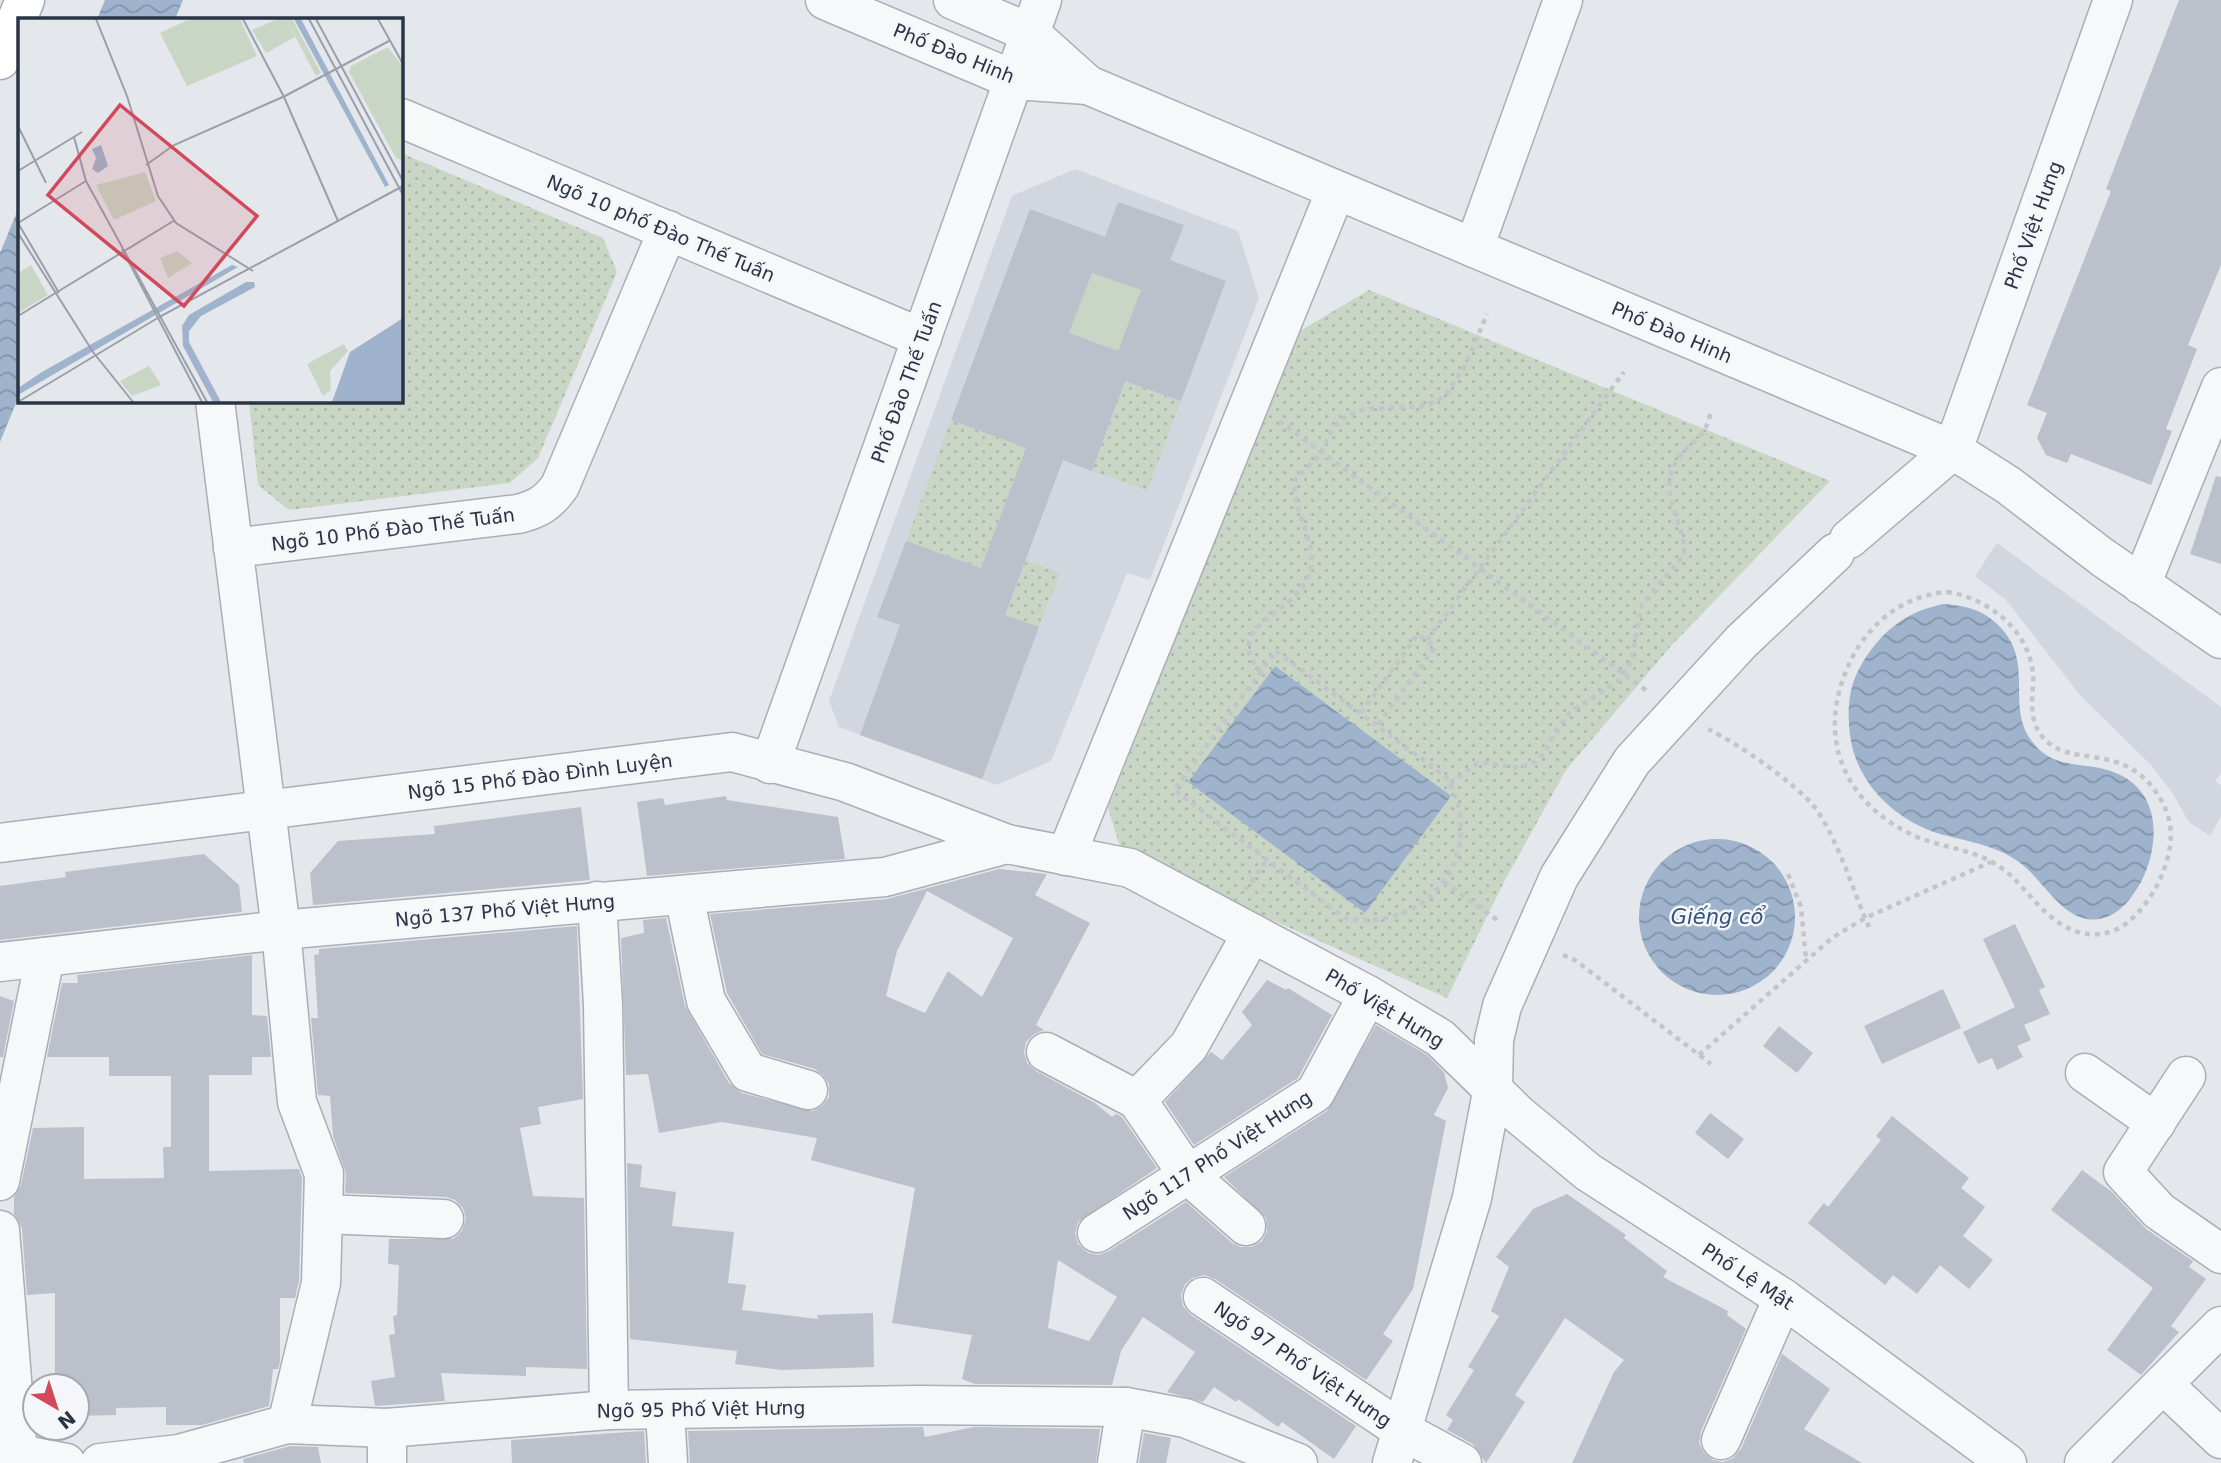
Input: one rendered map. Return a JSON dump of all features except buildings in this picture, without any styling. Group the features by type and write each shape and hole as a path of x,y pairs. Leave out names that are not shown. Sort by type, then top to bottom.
{"main road":[{"path":"0,60 25,0"}],"street":[{"name":"Phố Đào Hinh","path":"825,0 1014,80 1088,85 1953,450 2008,485 2141,585 2221,639"},
{"name":"Phố Đào Hinh","path":"953,0 1036,17 1088,85"},
{"path":"1474,248 1563,0"},
{"name":"Phố Việt Hưng","path":"1953,450 2113,0"},
{"name":"Phố Đào Thế Tuấn","path":"770,764 1036,17"},
{"name":"Ngõ 10 phố Đào Thế Tuấn","path":"402,118 922,338"},
{"path":"1066,856 1336,190"},
{"name":"Ngõ 10 Phố Đào Thế Tuấn","path":"233,548 518,514 535,510 549,501 560,486 668,230"},
{"path":"2141,585 2221,387"},
{"path":"215,402 281,930 297,1102 324,1174 321,1283 287,1424"},
{"path":"1398,1447 1472,1198 1493,1087 1494,1040 1502,1006 1559,877 1632,761 1741,642 1842,546 1953,450"},
{"name":"Ngõ 15 Phố Đào Đình Luyện","path":"0,842 732,752 845,782 1007,844 1066,856"},
{"path":"915,809 918,868"},
{"name":"Ngõ 137 Phố Việt Hưng","path":"0,962 281,930 885,877 1007,844"},
{"name":"Phố Việt Hưng","path":"1066,856 1130,868 1368,995 1440,1038 1493,1087"},
{"path":"684,895 706,1001 748,1072 808,1090"},
{"path":"597,901 603,1006 609,1410"},
{"path":"1137,1100 1189,1046 1252,933"},
{"path":"0,1181 45,957"},
{"name":"Ngõ 117 Phố Việt Hưng","path":"1097,1233 1315,1093 1368,995"},
{"path":"1046,1052 1137,1100 1188,1175 1246,1226"},
{"path":"2085,1073 2156,1123"},
{"path":"2186,1076 2123,1172 2159,1211 2220,1251"},
{"name":"Phố Lệ Mật","path":"1493,1087 1542,1136 1588,1172 1783,1298 1992,1459"},
{"path":"324,1214 444,1219"},
{"path":"0,1230 9,1456 66,1463"},
{"name":"Ngõ 97 Phố Việt Hưng","path":"1203,1297 1398,1447 1462,1463"},
{"path":"1721,1440 1783,1298"},
{"path":"2084,1463 2221,1326"},
{"path":"2163,1384 2221,1439"},
{"name":"Ngõ 95 Phố Việt Hưng","path":"100,1463 179,1454 287,1424 387,1445 609,1410 916,1405 1125,1407 1185,1418 1298,1463"},
{"path":"1117,1463 1125,1407"},
{"path":"666,1411 667,1463"}],"path":[{"path":"1261,672 1248,654 1247,645 1251,634 1285,606 1307,579 1311,552 1294,486 1301,470 1322,452 1337,422 1354,411 1425,405 1444,397 1465,366 1487,314"},
{"path":"1427,640 1624,372"},
{"path":"1450,783 1476,764 1519,768 1535,762 1546,751 1556,730 1570,712 1613,686 1625,675 1631,662 1642,604 1684,555 1684,537 1670,491 1671,474 1684,450 1703,434 1712,410"},
{"path":"1272,415 1676,713 1725,737 1810,802 1830,836 1869,928"},
{"path":"1932,593 1962,594 2004,619 2019,637 2031,660 2034,722 2040,734 2050,745 2063,752 2108,758 2134,769 2161,800 2170,824 2167,864 2148,901 2126,923 2098,935 2067,928 2051,917 2007,873 1992,862 1931,842 1889,822 1856,792 1848,779 1837,748 1835,704 1843,677 1855,652 1886,615 1932,593"},
{"path":"1361,713 1419,634 1427,640 1435,647 1377,726"},
{"path":"1276,651 1361,713 1447,778 1457,796 1462,825 1458,855 1444,882 1423,904 1395,918 1364,921 1345,918 1174,790 1276,651"},
{"path":"1241,896 1267,860"},
{"path":"1699,1055 1806,959 1865,918 1992,862"},
{"path":"1787,874 1801,907 1806,959"},
{"path":"1444,882 1529,943 1575,960 1711,1064"}],"shaded area":[{"path":"1075,169 1238,231 1259,298 1150,580 1127,573 1051,761 997,785 839,727 829,701 1012,196"},
{"path":"1997,543 2221,707 2221,773 2215,781 2221,785 2221,816 2210,836 2189,822 2173,794 2151,765 2080,695 2006,600 1975,576"}],"green space":[{"path":"402,153 603,238 617,272 538,458 510,483 289,510 258,485 249,402 402,402"},
{"path":"1092,273 1141,290 1118,351 1069,333"},
{"path":"1369,290 1830,481 1671,646 1566,770 1504,882 1447,998 1122,853 1108,808 1298,332"},
{"path":"1117,378 1181,401 1147,491 1092,471 1117,404"},
{"path":"951,420 1026,448 981,568 906,541"},
{"path":"1026,560 1060,573 1039,627 1005,615"}],"water":[{"path":"105,0 183,0 175,18 97,18"},
{"path":"18,209 18,398 0,442 0,253"},
{"path":"1943,604 1965,607 1984,614 2008,637 2018,667 2020,711 2024,726 2040,750 2060,761 2116,773 2142,793 2153,821 2152,852 2141,882 2129,900 2113,914 2099,919 2086,919 2075,915 2016,860 1988,847 1937,833 1907,819 1881,798 1862,772 1851,741 1849,713 1852,686 1859,669 1866,656 1894,626 1916,613"},
{"path":"1275,666 1451,796 1365,913 1188,782"},
{"name":"Giếng cổ","path":"1717,839 1747,845 1772,862 1789,887 1795,917 1789,947 1772,972 1747,989 1717,995 1687,989 1662,972 1645,947 1639,917 1645,887 1662,862 1687,845"}]}
